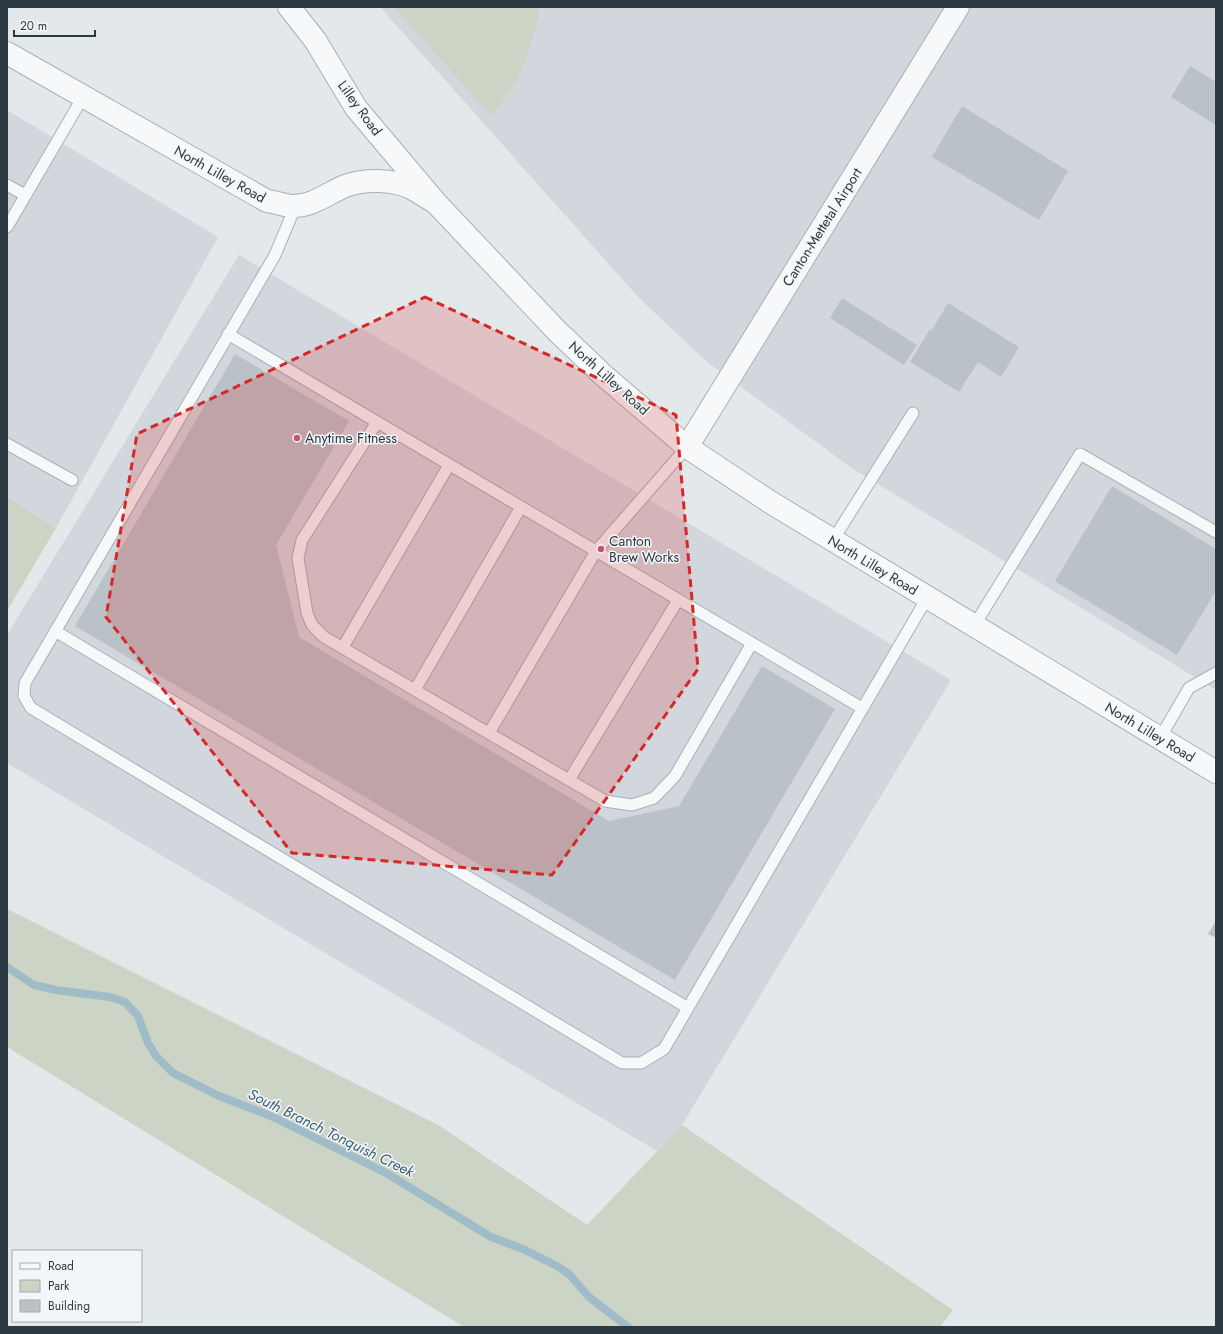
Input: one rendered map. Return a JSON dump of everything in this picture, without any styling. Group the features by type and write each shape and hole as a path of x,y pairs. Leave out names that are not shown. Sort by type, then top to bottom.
{"street":[{"name":"Lilley Road","path":"289,7 315,40 356,108 438,204"},
{"name":"Canton-Mettetal Airport","path":"687,447 958,7"},
{"name":"North Lilley Road","path":"7,53 267,201 296,205 322,199 346,186 361,182 378,181 410,188 438,204 557,331 602,374 687,447 770,502 1216,772"}],"lane":[{"path":"7,227 83,97"},
{"path":"7,185 25,196"},
{"path":"296,205 276,255 228,334 25,683 24,696 31,708 622,1063 641,1063 664,1049 927,598"},
{"path":"228,334 862,708"},
{"path":"833,540 913,413"},
{"path":"377,422 302,540 298,558 307,612 312,625 324,637 605,801 632,805 654,798 675,776 752,644"},
{"path":"7,444 72,480"},
{"path":"489,733 596,551 687,447"},
{"path":"974,626 1080,454 1216,532"},
{"path":"342,647 449,465"},
{"path":"415,690 521,507"},
{"path":"569,780 678,600"},
{"path":"55,631 688,1008"},
{"path":"1160,738 1189,688 1216,673"}],"highlighted area":[{"path":"425,297 676,415 698,669 552,875 292,853 106,617 137,434"}],"shaded area":[{"path":"380,7 1216,7 1216,690 853,469 707,362 638,297"},
{"path":"7,110 218,237 56,528 7,497"},
{"path":"239,255 951,680 682,1125 657,1151 7,763 7,635"}],"green space":[{"path":"394,7 540,7 533,39 521,71 506,98 491,116"},
{"path":"7,497 56,528 7,611"},
{"path":"7,909 440,1126 587,1225 682,1125 953,1310 940,1327 464,1327 7,1047"}],"building":[{"path":"1190,66 1216,82 1216,125 1171,97"},
{"path":"962,106 1068,171 1039,220 932,157"},
{"path":"842,298 917,345 904,365 830,318"},
{"path":"948,303 1019,347 1001,377 978,362 959,392 910,362"},
{"path":"235,354 349,421 276,545 299,637 609,821 679,806 762,666 835,709 675,980 75,626"},
{"path":"1112,486 1216,549 1216,591 1177,655 1055,581"},
{"path":"1216,921 1216,938 1208,934"}],"waterway":[{"name":"South Branch Tonquish Creek","path":"7,967 34,985 56,990 110,997 125,1002 138,1016 148,1043 156,1056 173,1073 219,1096 273,1117 386,1173 491,1237 523,1249 557,1266 569,1274 589,1297 628,1327"}],"place":[{"name":"Anytime Fitness","path":"297,438"},
{"name":"Canton Brew Works","path":"601,549"}]}
